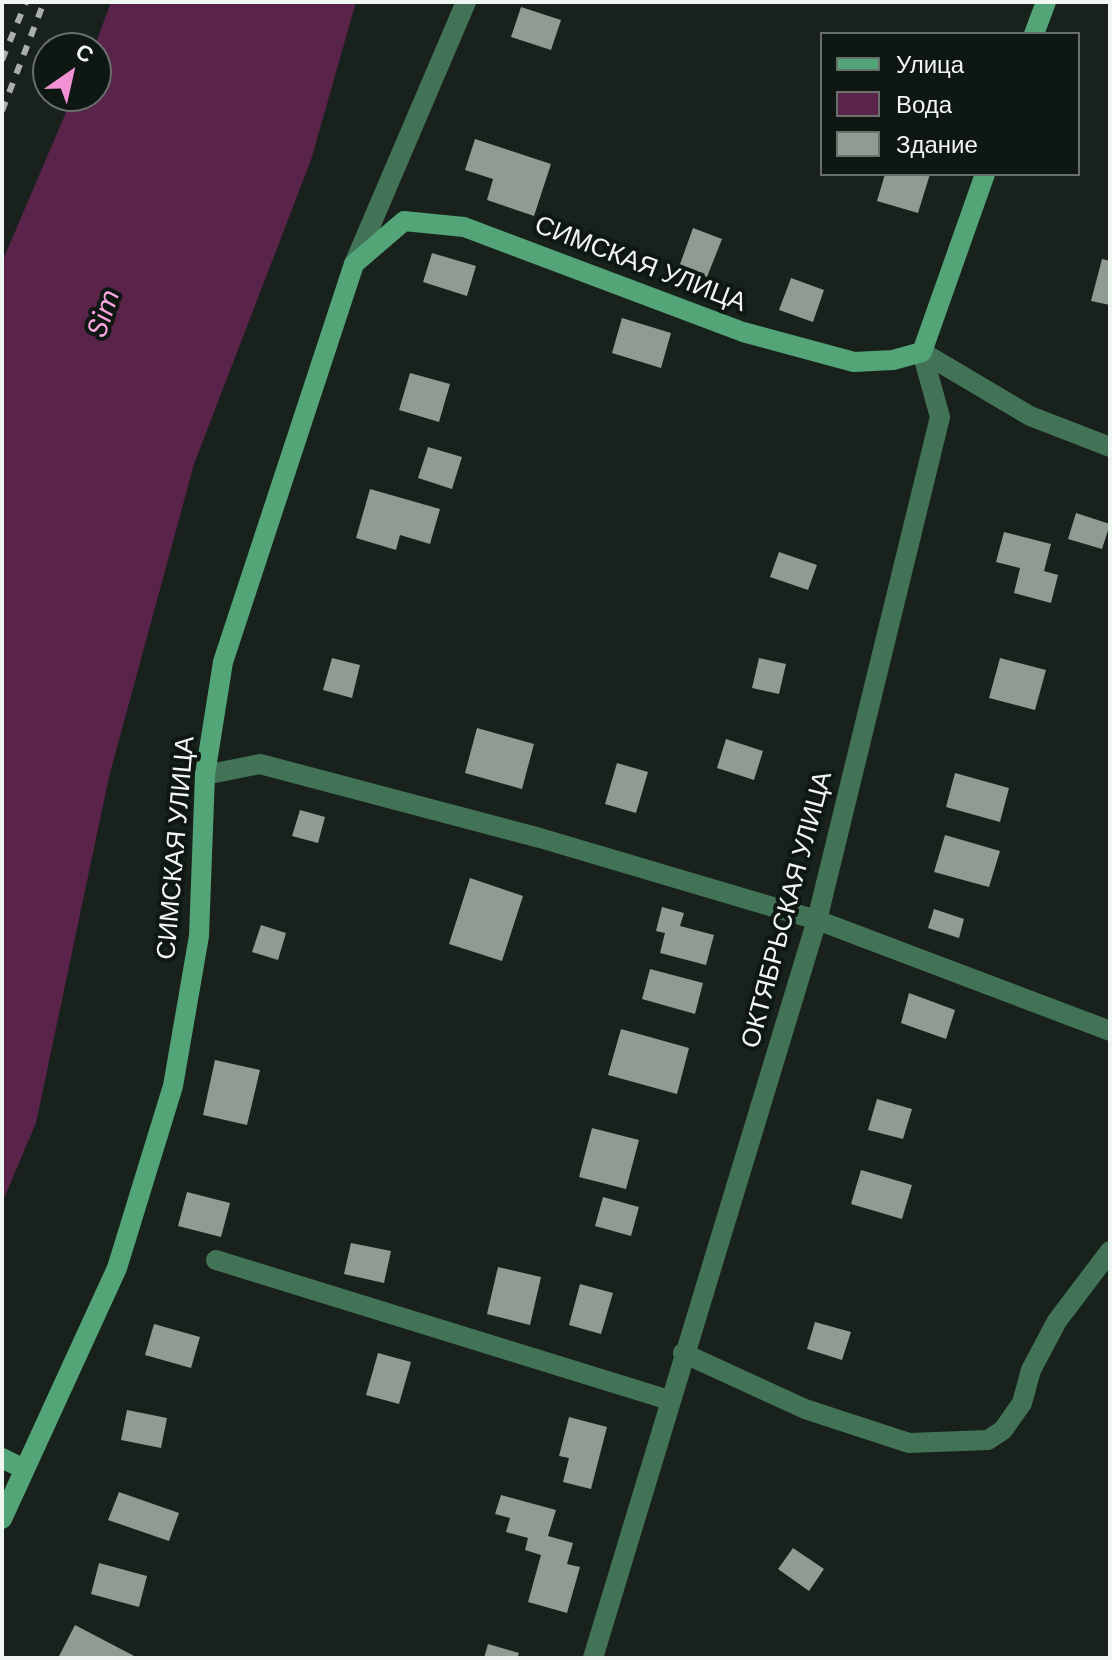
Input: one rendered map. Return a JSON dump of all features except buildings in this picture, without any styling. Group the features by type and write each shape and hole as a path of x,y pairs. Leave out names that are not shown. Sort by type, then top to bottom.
{"main road":[{"path":"1035,32 1046,2"},
{"path":"922,352 984,176"},
{"name":"СИМСКАЯ УЛИЦА","path":"2,1519 117,1268 173,1086 199,936 205,775 223,662 354,264 404,221 464,227 743,332 816,354 854,362 893,360 922,352"},
{"path":"2,1458 24,1469"}],"street":[{"name":"СИМСКАЯ УЛИЦА","path":"354,264 466,2"},
{"path":"922,352 1030,416 1110,447"},
{"name":"ОКТЯБРЬСКАЯ УЛИЦА","path":"593,1658 683,1353 817,920 940,417 922,352"},
{"path":"205,775 260,764 540,838 817,920 1110,1031"},
{"path":"683,1353 805,1409 909,1443 988,1440 1003,1430 1022,1403 1031,1370 1057,1321 1110,1251"},
{"path":"216,1260 669,1400"}],"water":[{"name":"Sim","path":"111,2 356,2 311,160 194,464 109,777 36,1123 2,1203 2,262 66,112 112,112 112,32 100,32"}],"railway":[{"path":"2,60 26,2"},
{"path":"2,111 44,2"}]}
